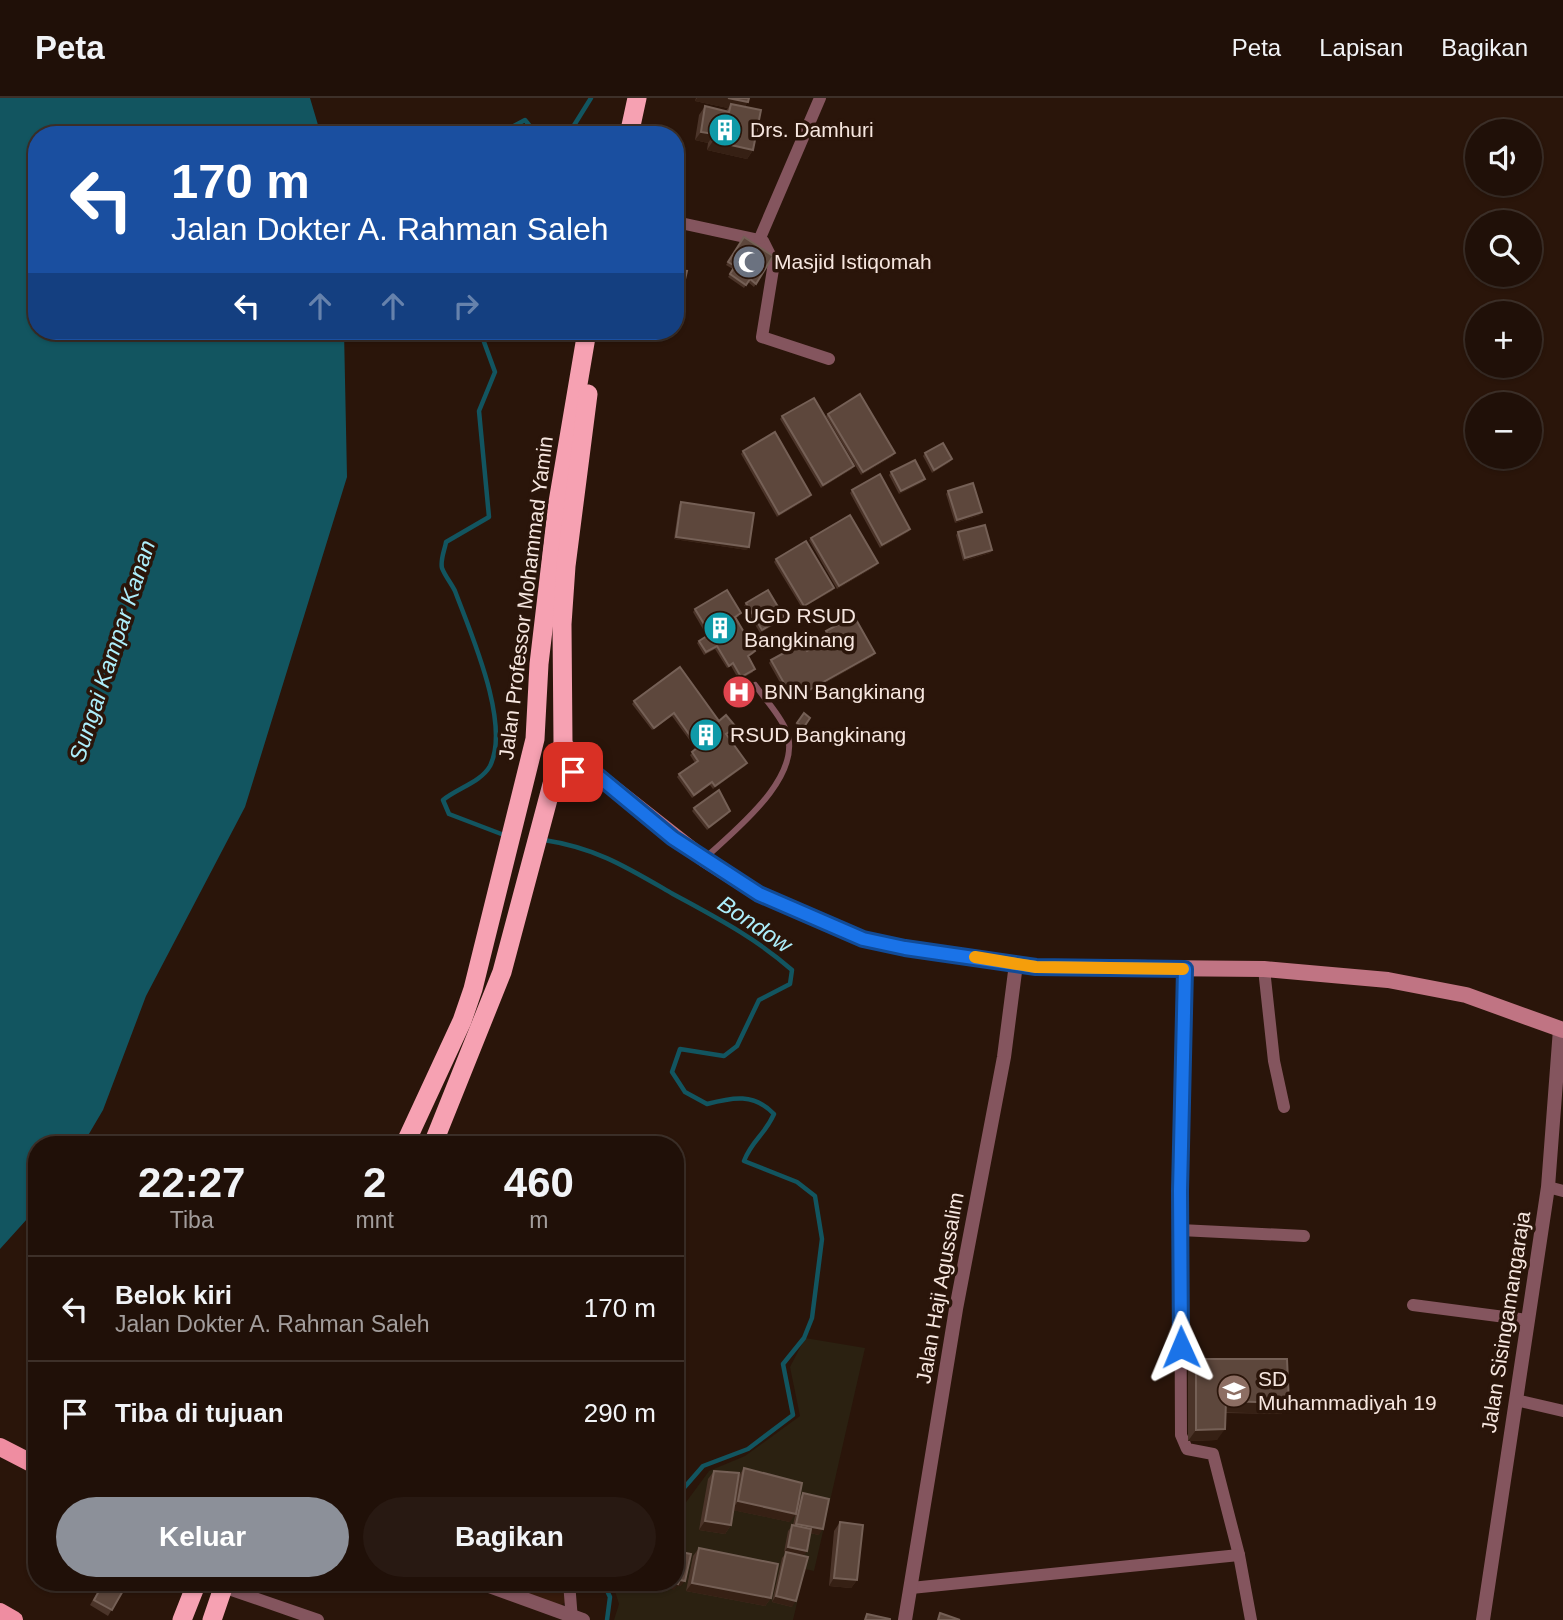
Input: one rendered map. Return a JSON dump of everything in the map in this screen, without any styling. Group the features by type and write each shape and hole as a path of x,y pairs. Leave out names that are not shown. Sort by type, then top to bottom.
{"highway":[{"path":"631,126 637,98"},
{"path":"644,126 649,98"},
{"name":"Jalan Professor Mohammad Yamin","path":"409,1136 462,1021 535,739 539,664 558,502 585,340"},
{"name":"Jalan Professor Mohammad Yamin","path":"436,1136 502,972 563,743 562,624 566,566 597,340"},
{"path":"182,1620 193,1591"},
{"path":"212,1620 222,1591"}],"main road":[{"path":"563,743 592,771 704,859 759,894 863,939 905,948 1016,964 1264,969 1388,979 1465,995 1562,1030"},
{"path":"554,774 592,771"},
{"path":"0,1447 28,1457"},
{"path":"0,1612 15,1620"}],"street":[{"path":"760,238 820,98"},
{"path":"684,224 760,238 767,246 774,263 762,337 829,359"},
{"name":"Jalan Haji Agussalim","path":"905,1620 956,1309 1004,1057 1016,964"},
{"path":"1185,969 1180,1230 1183,1445 1192,1451 1204,1450 1213,1454 1239,1555 1251,1620"},
{"path":"1264,969 1274,1061 1284,1107"},
{"name":"Jalan Sisingamangaraja","path":"1483,1620 1548,1186 1562,1030"},
{"path":"1548,1186 1563,1191"},
{"path":"1180,1230 1304,1236"},
{"path":"1413,1305 1528,1320"},
{"path":"1516,1400 1563,1411"},
{"path":"911,1588 1239,1555"},
{"path":"242,1591 318,1620"},
{"path":"502,1591 576,1619"},
{"path":"571,1591 576,1619"}],"lane":[{"path":"704,859 771,794 785,768 789,742 786,730 755,685"}],"shaded area":[{"path":"805,1338 865,1348 814,1571 805,1569 793,1620 614,1620 619,1604 615,1591 684,1591 684,1505 709,1471 745,1456 800,1416 790,1367"},
{"path":"520,1591 568,1591 568,1600 559,1607"}],"water":[{"name":"Sungai Kampar Kanan","path":"0,98 310,98 318,126 28,126 28,340 344,340 347,477 245,807 146,996 103,1110 88,1136 28,1136 28,1218 0,1249"}],"building":[{"path":"728,98 749,98 748,102"},
{"name":"Drs. Damhuri","path":"731,104 761,110 753,150 713,141 714,134 701,132 705,106 729,112"},
{"name":"Masjid Istiqomah","path":"744,237 773,256 756,284 750,279 746,285 730,274 735,266 728,262"},
{"path":"860,394 895,453 863,472 828,414"},
{"path":"814,398 854,466 823,485 782,416"},
{"path":"775,432 811,495 779,514 743,451"},
{"path":"943,443 952,459 934,470 925,453"},
{"path":"915,460 925,479 901,491 891,472"},
{"path":"880,474 910,529 882,545 852,490"},
{"path":"973,483 982,512 957,520 948,491"},
{"path":"681,502 754,513 749,547 676,537"},
{"path":"850,515 878,563 839,586 811,538"},
{"path":"985,525 992,550 965,558 958,532"},
{"path":"806,541 834,588 804,606 776,559"},
{"name":"UGD RSUD Bangkinang","path":"727,590 741,613 735,617 755,651 748,656 755,669 741,677 733,663 729,666 717,646 706,652 699,641 710,634 695,609"},
{"path":"768,590 784,617 762,630 746,603"},
{"path":"854,616 875,653 793,699 771,660 802,643 807,651 830,638 826,631"},
{"name":"RSUD Bangkinang","path":"680,667 719,721 726,715 736,727 726,734 747,763 715,786 712,782 694,795 679,774 698,761 692,752 698,747 674,713 654,728 634,701"},
{"path":"804,713 810,718 804,727 797,723"},
{"path":"719,790 730,811 709,827 694,808"},
{"name":"SD Muhammadiyah 19","path":"1196,1359 1287,1359 1289,1403 1226,1401 1225,1429 1196,1430"},
{"path":"744,1468 802,1483 796,1514 738,1501"},
{"path":"714,1471 739,1473 731,1525 705,1521"},
{"path":"803,1493 829,1499 823,1529 796,1524"},
{"path":"840,1522 863,1525 857,1580 834,1578"},
{"path":"792,1525 811,1529 807,1551 788,1547"},
{"path":"699,1548 778,1564 771,1598 692,1583"},
{"path":"786,1552 808,1557 796,1601 776,1596"},
{"path":"684,1553 691,1554 684,1581"},
{"path":"99,1591 123,1591 112,1610 94,1600"},
{"path":"940,1613 960,1620 938,1620"},
{"path":"867,1614 890,1619 890,1620 865,1620"}],"waterway":[{"name":"Bondow","path":"574,126 591,98"},
{"name":"Bondow","path":"514,126 525,120 530,126"},
{"name":"Bondow","path":"483,340 495,372 479,411 489,517 446,542 442,568 455,591 479,654 496,727 495,748 486,772 443,800 449,814 504,835"},
{"name":"Bondow","path":"544,840 580,848 626,868 735,929 792,970 790,984 759,1000 737,1046 724,1056 680,1049 672,1072 685,1092 707,1104 726,1100 751,1100 774,1114 744,1161 797,1182 815,1196 822,1239 812,1318 804,1338 783,1364 793,1415 748,1449 703,1466 684,1488"},
{"name":"Bondow","path":"607,1591 610,1597 607,1620"}],"slow traffic":[{"path":"975,957 1036,967 1183,969"}],"place":[{"name":"Drs. Damhuri","path":"725,130"},
{"name":"Masjid Istiqomah","path":"749,262"},
{"name":"UGD RSUD Bangkinang","path":"720,628"},
{"name":"BNN Bangkinang","path":"739,692"},
{"name":"RSUD Bangkinang","path":"706,735"},
{"name":"SD Muhammadiyah 19","path":"1234,1391"}],"route":[{"path":"573,772 592,771 673,838 759,894 863,939 905,948 1036,967 1185,969 1180,1191 1181,1347"}]}
